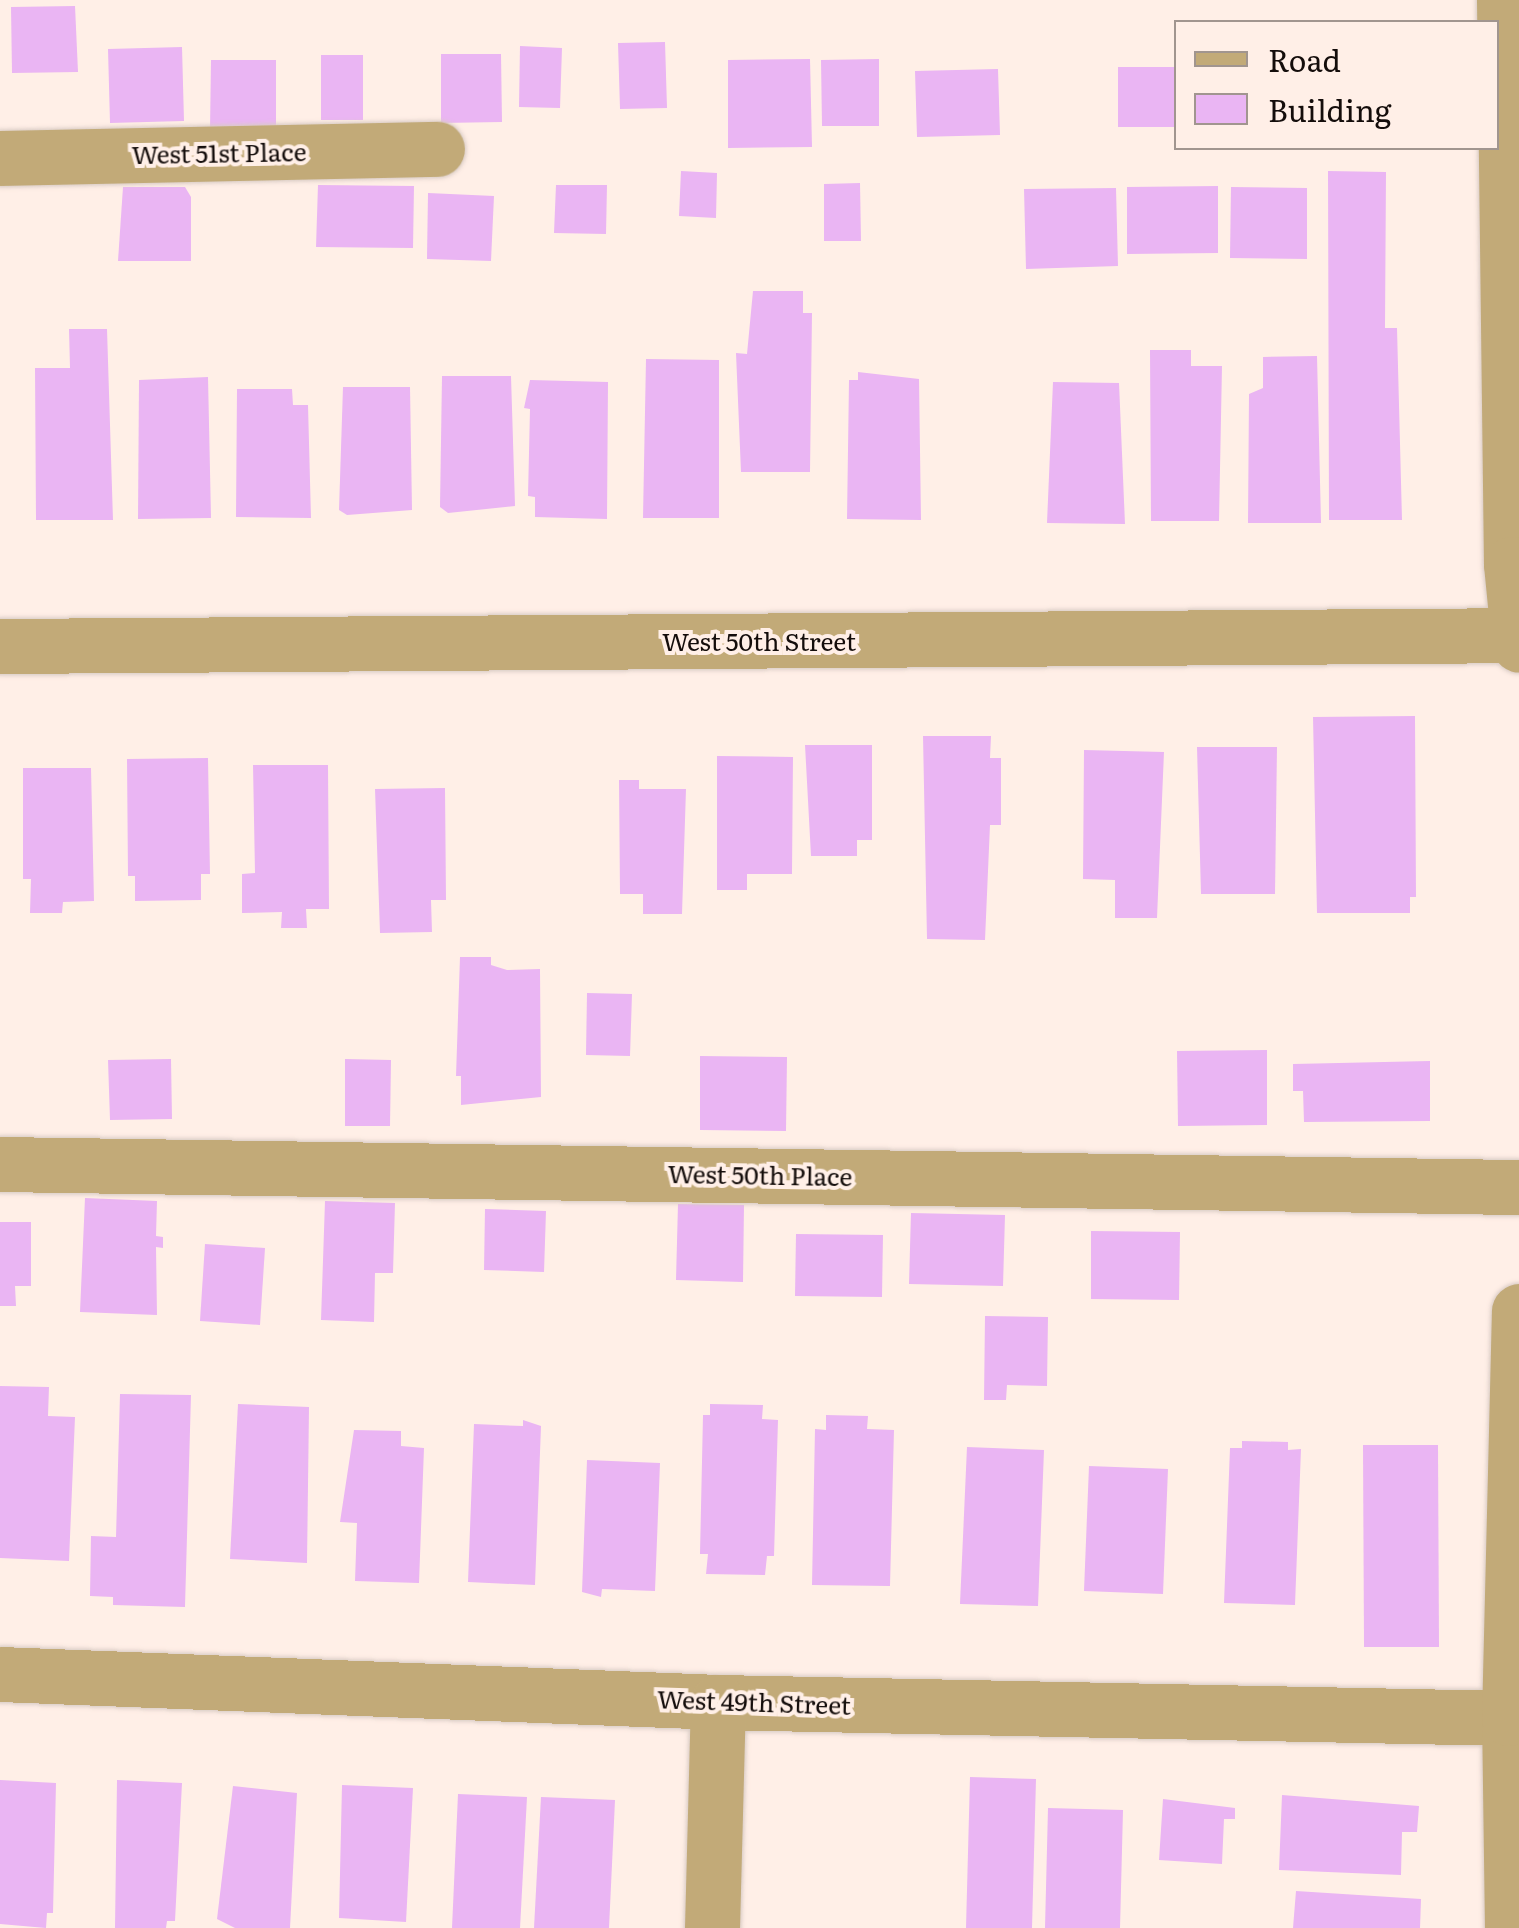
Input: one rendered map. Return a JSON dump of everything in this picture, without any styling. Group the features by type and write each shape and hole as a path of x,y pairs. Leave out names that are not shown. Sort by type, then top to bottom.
{"street":[{"path":"1504,0 1519,645"},
{"name":"West 51st Place","path":"0,158 437,149"},
{"name":"West 50th Street","path":"0,646 1519,635"},
{"name":"West 50th Place","path":"0,1164 1519,1186"},
{"path":"1514,1899 1509,1718 1519,1311"},
{"name":"West 49th Street","path":"0,1674 718,1702 1509,1718"},
{"path":"712,1928 718,1702"}],"building":[{"path":"75,6 78,72 12,73 11,7"},
{"path":"665,42 667,108 620,109 618,43"},
{"path":"520,46 562,48 560,108 519,107"},
{"path":"182,47 184,121 110,123 108,49"},
{"path":"441,54 501,54 502,122 441,123"},
{"path":"321,55 363,55 363,120 321,120"},
{"path":"810,59 812,147 728,148 728,60"},
{"path":"879,59 879,126 822,126 821,60"},
{"path":"211,60 276,60 276,131 210,130"},
{"path":"1118,67 1174,67 1174,127 1118,127"},
{"path":"998,69 1000,135 917,137 915,71"},
{"path":"681,171 717,173 716,218 679,216"},
{"path":"1328,171 1386,172 1385,328 1397,328 1402,520 1329,520"},
{"path":"860,183 861,241 824,241 824,184"},
{"path":"318,185 414,186 413,248 316,247"},
{"path":"556,185 607,185 606,234 554,233"},
{"path":"1218,186 1218,253 1127,254 1127,187"},
{"path":"123,187 185,187 191,197 191,261 118,261"},
{"path":"1231,187 1307,188 1307,259 1230,258"},
{"path":"1116,188 1118,266 1026,269 1024,189"},
{"path":"428,193 494,196 491,261 427,259"},
{"path":"753,291 803,291 803,313 812,313 810,472 741,472 736,353 747,354"},
{"path":"69,329 107,329 113,520 36,520 35,368 70,368"},
{"path":"1150,350 1191,350 1191,366 1222,366 1219,521 1151,521"},
{"path":"1317,356 1321,523 1248,523 1249,394 1263,388 1263,357"},
{"path":"646,359 719,360 719,518 643,518"},
{"path":"858,372 919,379 921,520 847,519 849,380 858,380"},
{"path":"442,376 511,376 515,506 448,513 440,507"},
{"path":"208,377 211,518 138,519 139,380"},
{"path":"530,380 608,382 607,519 535,517 535,497 528,496 530,409 524,408"},
{"path":"1053,382 1119,383 1125,524 1047,523"},
{"path":"343,387 410,387 412,510 347,515 339,510"},
{"path":"237,389 292,389 293,405 308,405 311,518 236,517"},
{"path":"1415,716 1416,897 1410,897 1410,913 1317,913 1313,717"},
{"path":"923,736 991,736 990,758 1001,758 1001,825 990,825 985,940 927,939"},
{"path":"805,745 872,745 872,840 857,840 857,856 811,856"},
{"path":"1197,747 1277,747 1275,894 1201,894"},
{"path":"1084,750 1164,752 1157,918 1115,918 1115,880 1083,879"},
{"path":"717,756 793,757 792,874 747,874 747,890 717,890"},
{"path":"208,758 210,874 201,874 201,900 135,901 135,876 128,876 127,759"},
{"path":"253,765 328,765 329,909 306,909 307,928 281,928 282,912 242,913 242,874 255,873"},
{"path":"23,768 91,768 94,901 63,902 62,913 30,913 31,879 23,879"},
{"path":"619,780 639,780 639,789 686,789 682,914 643,914 643,894 620,894"},
{"path":"445,788 446,900 431,900 432,932 380,933 375,789"},
{"path":"460,957 491,957 491,965 507,970 540,969 541,1097 461,1105 461,1076 456,1076"},
{"path":"587,993 632,994 630,1056 586,1055"},
{"path":"1267,1050 1267,1125 1178,1126 1177,1051"},
{"path":"700,1056 787,1057 786,1131 700,1130"},
{"path":"171,1059 172,1119 110,1120 108,1060"},
{"path":"345,1059 391,1060 390,1126 345,1126"},
{"path":"1430,1061 1430,1121 1304,1122 1303,1091 1293,1091 1293,1064"},
{"path":"85,1198 157,1201 156,1236 163,1237 163,1248 156,1247 157,1315 80,1312"},
{"path":"325,1201 395,1203 393,1273 375,1273 374,1322 321,1320"},
{"path":"678,1204 744,1205 743,1282 676,1280"},
{"path":"485,1209 546,1211 544,1272 484,1270"},
{"path":"911,1213 1005,1215 1003,1286 909,1284"},
{"path":"0,1222 31,1222 31,1286 15,1286 16,1306 0,1306"},
{"path":"1091,1231 1180,1232 1179,1300 1091,1299"},
{"path":"796,1234 883,1235 882,1297 795,1296"},
{"path":"205,1244 265,1248 260,1325 200,1321"},
{"path":"985,1316 1048,1317 1047,1386 1007,1385 1006,1400 984,1400"},
{"path":"0,1386 49,1387 48,1416 75,1417 69,1561 0,1558"},
{"path":"120,1394 191,1395 185,1607 113,1605 113,1597 90,1596 91,1536 116,1537"},
{"path":"238,1404 309,1407 307,1563 230,1559"},
{"path":"710,1404 763,1405 762,1419 778,1420 774,1556 767,1556 765,1575 706,1574 708,1554 700,1554 703,1415 710,1415"},
{"path":"826,1415 868,1416 867,1429 894,1430 890,1586 812,1585 815,1429 826,1430"},
{"path":"523,1420 541,1426 535,1585 468,1582 474,1424 523,1426"},
{"path":"354,1430 401,1431 401,1446 424,1448 419,1583 355,1581 357,1523 340,1522"},
{"path":"1242,1441 1288,1442 1288,1450 1301,1449 1295,1605 1224,1603 1230,1448 1242,1448"},
{"path":"1363,1445 1438,1445 1439,1647 1364,1647"},
{"path":"967,1447 1044,1450 1038,1606 960,1604"},
{"path":"587,1460 660,1463 655,1591 602,1589 601,1597 582,1592"},
{"path":"1089,1466 1168,1469 1163,1594 1084,1591"},
{"path":"970,1777 1036,1779 1032,1928 966,1928"},
{"path":"0,1780 56,1783 53,1913 47,1913 46,1928 0,1924"},
{"path":"117,1780 182,1783 175,1921 167,1921 166,1928 115,1928"},
{"path":"342,1785 413,1788 406,1922 339,1918"},
{"path":"233,1786 297,1793 290,1928 235,1928 217,1919"},
{"path":"458,1794 527,1797 520,1928 452,1928"},
{"path":"1282,1795 1419,1806 1417,1832 1402,1832 1401,1875 1279,1870"},
{"path":"541,1797 615,1800 609,1928 534,1928"},
{"path":"1163,1799 1235,1808 1235,1819 1224,1819 1222,1864 1159,1860"},
{"path":"1048,1808 1123,1810 1120,1928 1045,1928"},
{"path":"1296,1891 1421,1899 1420,1928 1293,1928"}]}
